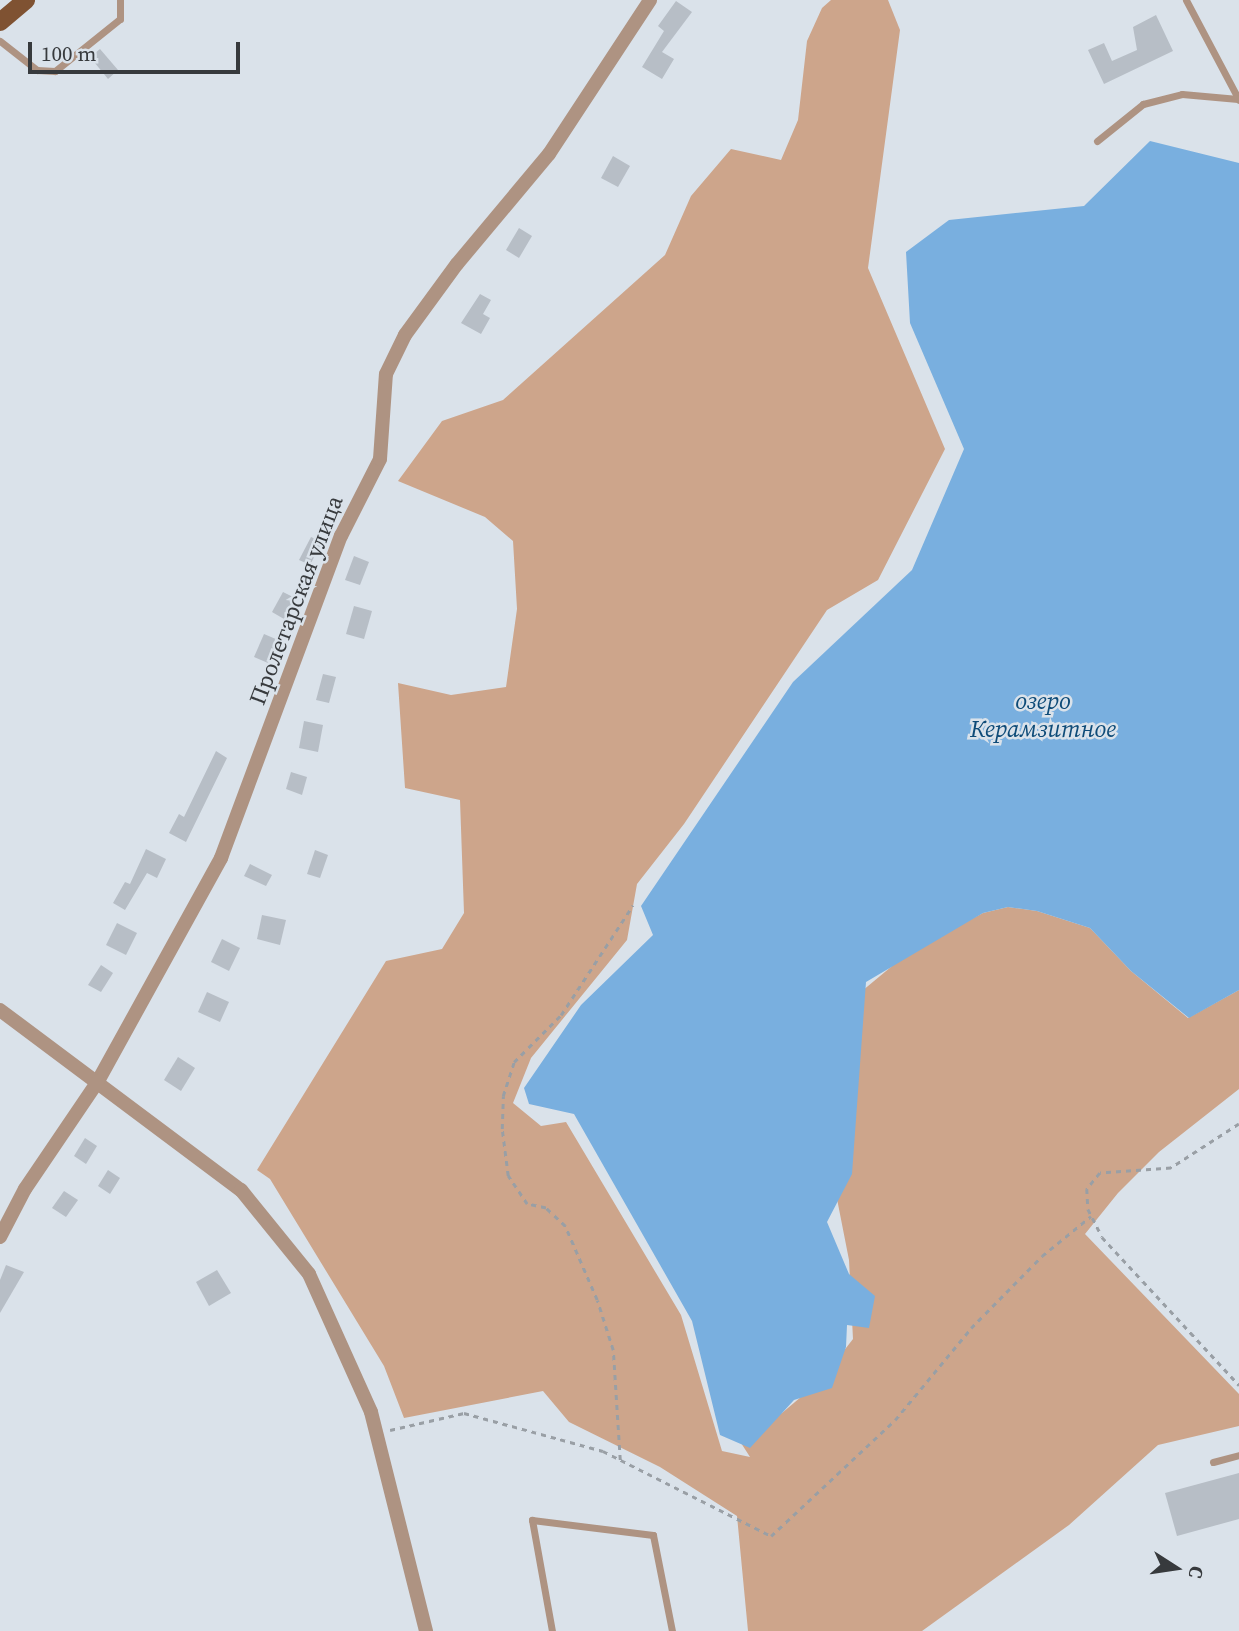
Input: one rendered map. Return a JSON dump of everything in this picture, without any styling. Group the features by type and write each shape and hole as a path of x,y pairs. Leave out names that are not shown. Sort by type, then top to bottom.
{"main road":[{"path":"0,22 26,0"}],"street":[{"name":"Пролетарская улица","path":"0,1237 25,1189 98,1081 221,858 341,536 380,459 386,374 405,335 457,264 549,155 650,0"},
{"path":"0,1010 242,1190 309,1274 377,1433 426,1631"}],"lane":[{"path":"0,41 37,70 55,71 120,19 120,0"},
{"path":"1186,0 1238,100"},
{"path":"1097,141 1143,104 1182,93 1238,100"},
{"path":"1213,1462 1239,1455"},
{"path":"552,1631 532,1520 653,1535 672,1631"}],"path":[{"path":"620,1460 613,1349 597,1300 565,1226 546,1208 527,1204 508,1177 503,1107 514,1062 561,1015 634,905"},
{"path":"1239,1124 1171,1168 1100,1173 1087,1189 1091,1216 1102,1237 1239,1384"},
{"path":"377,1433 464,1413 603,1451 771,1536 895,1420 971,1328 1033,1265 1091,1216"}],"shaded area":[{"path":"831,0 888,0 900,30 868,268 945,449 878,580 827,610 684,824 637,884 627,940 531,1058 513,1103 541,1126 566,1122 681,1315 722,1451 750,1457 734,1432 782,1413 821,1380 853,1339 849,1260 828,1153 856,996 909,952 983,913 1008,907 1037,911 1090,928 1131,971 1188,1018 1239,990 1239,1089 1159,1152 1118,1193 1085,1234 1239,1394 1239,1426 1158,1445 1069,1525 922,1631 748,1631 737,1516 660,1467 569,1422 543,1391 404,1418 384,1366 270,1179 257,1170 386,961 442,949 464,913 460,800 405,788 398,683 451,695 506,687 517,609 513,541 485,517 398,481 442,421 503,400 665,255 691,196 731,149 781,160 798,120 807,41 822,8"}],"water":[{"name":"озеро Керамзитное","path":"1150,141 1239,163 1239,990 1189,1018 1131,971 1090,928 1037,911 1008,907 983,913 866,982 852,1174 827,1222 849,1274 875,1296 869,1328 847,1325 846,1347 832,1388 794,1400 750,1448 720,1435 692,1321 574,1114 529,1104 524,1088 581,1005 653,935 641,906 793,682 912,570 964,449 910,323 906,252 949,220 1084,206"}],"building":[{"path":"676,1 692,12 662,52 674,59 662,79 642,67 664,31 658,26"},
{"path":"1156,15 1173,51 1104,84 1088,50 1104,43 1112,61 1137,50 1133,27"},
{"path":"100,49 118,70 108,79 90,57"},
{"path":"613,156 630,166 618,187 601,178"},
{"path":"519,228 532,236 519,258 506,250"},
{"path":"480,294 491,300 483,314 490,318 481,334 461,323"},
{"path":"311,537 322,542 310,565 299,560"},
{"path":"354,556 369,562 360,585 345,580"},
{"path":"283,592 295,598 284,619 272,612"},
{"path":"354,606 372,611 364,639 346,634"},
{"path":"264,634 278,640 268,663 254,657"},
{"path":"323,674 336,677 329,703 316,700"},
{"path":"304,721 323,725 318,752 299,748"},
{"path":"216,751 227,758 186,842 169,833 179,814 184,817"},
{"path":"291,772 307,777 302,795 286,789"},
{"path":"146,849 166,859 157,878 147,873 125,910 113,903 125,882 130,884"},
{"path":"315,850 328,855 320,878 307,874"},
{"path":"250,864 272,875 266,886 244,876"},
{"path":"262,915 286,920 280,945 257,939"},
{"path":"117,923 137,933 126,955 106,945"},
{"path":"222,939 240,948 229,971 211,962"},
{"path":"101,965 113,973 101,992 88,985"},
{"path":"207,992 229,1002 220,1022 198,1012"},
{"path":"178,1057 195,1068 181,1091 164,1080"},
{"path":"85,1138 97,1146 86,1164 74,1156"},
{"path":"108,1170 120,1178 110,1194 98,1186"},
{"path":"64,1191 78,1200 66,1217 52,1208"},
{"path":"6,1265 24,1272 0,1313 0,1280"},
{"path":"217,1270 231,1293 209,1306 196,1282"},
{"path":"1239,1473 1239,1519 1177,1536 1165,1493"}]}
